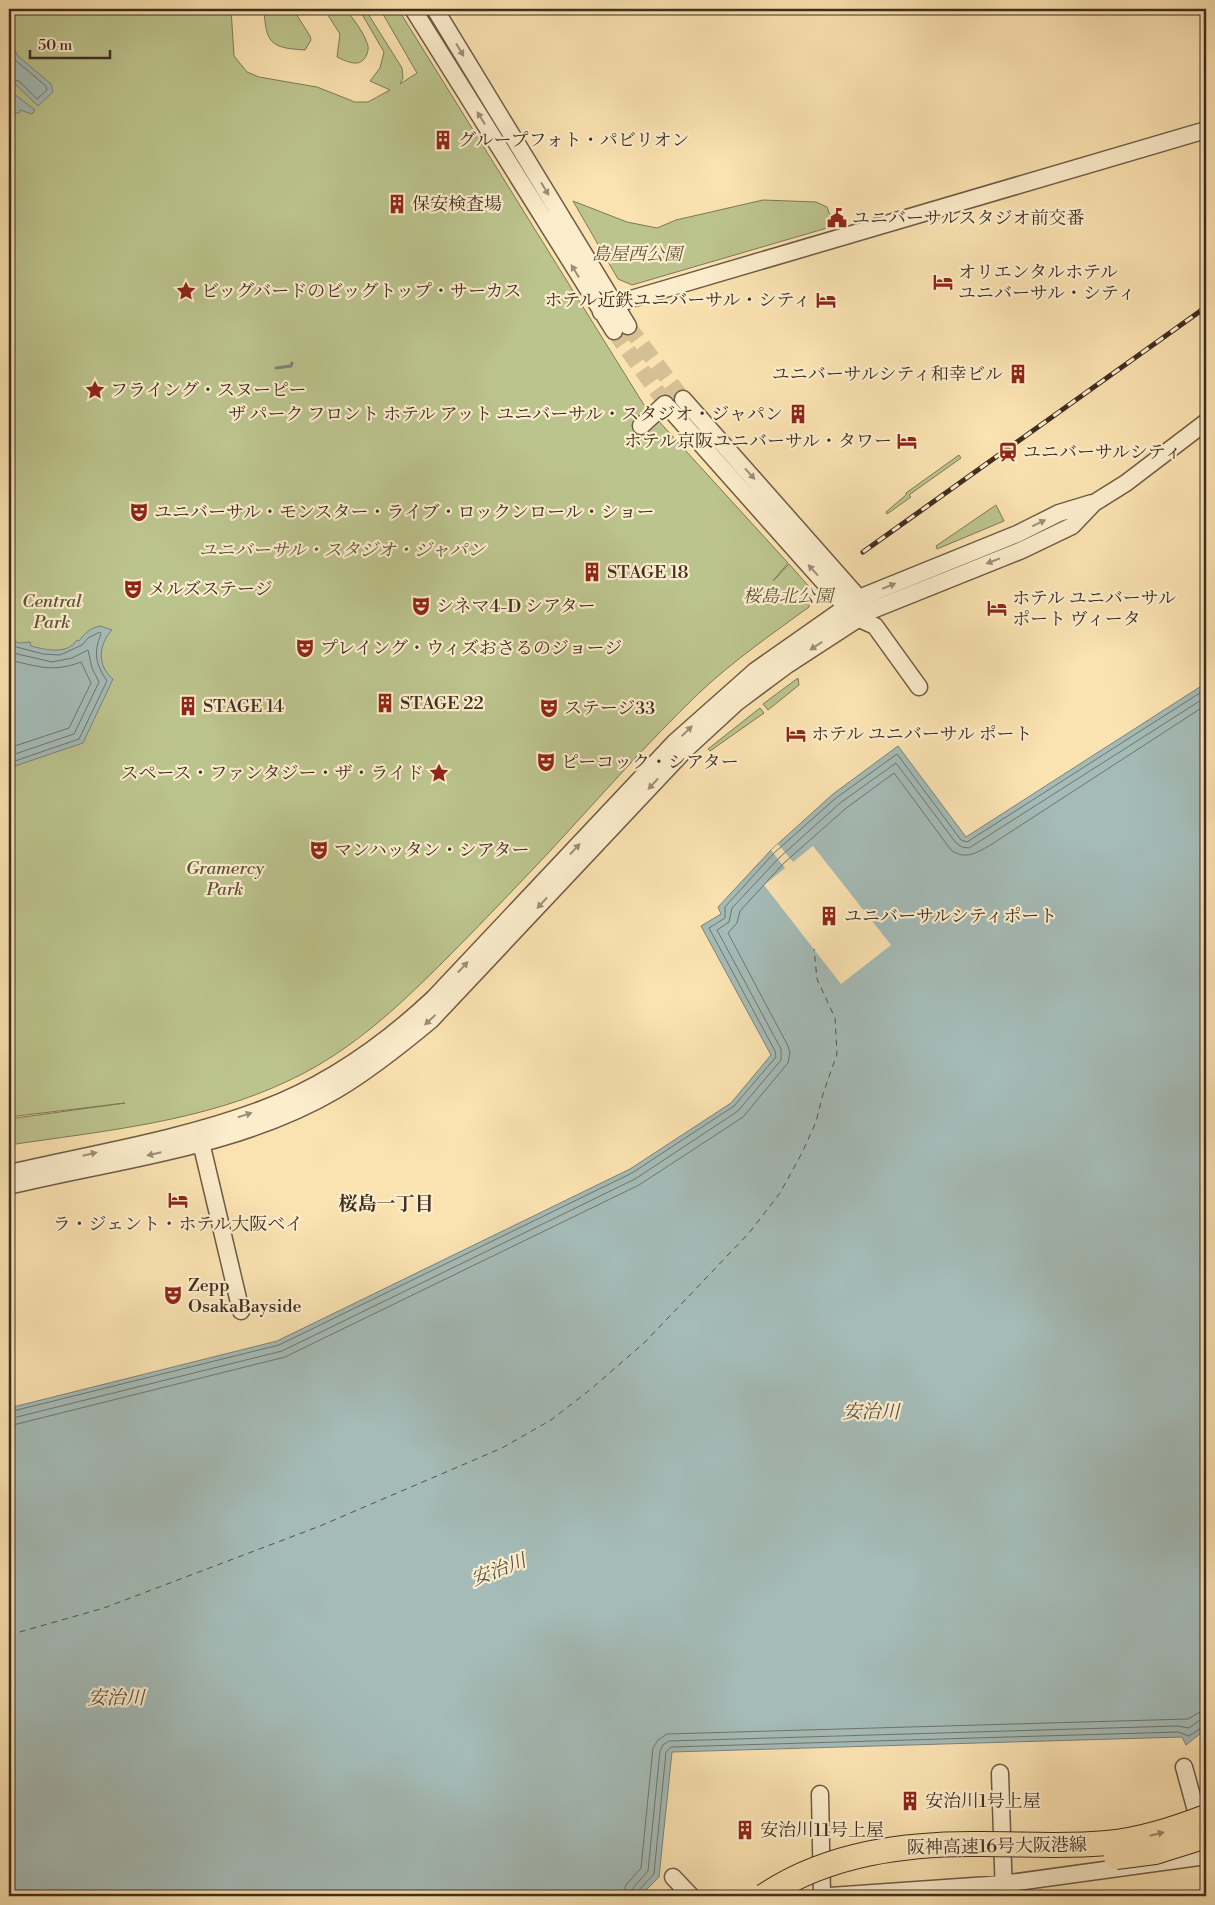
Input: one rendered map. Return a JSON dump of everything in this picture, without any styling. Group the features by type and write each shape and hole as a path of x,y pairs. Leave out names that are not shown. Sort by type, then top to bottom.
{"highway":[{"name":"阪神高速16号大阪港線","path":"764,1896 826,1866 891,1848 953,1844 1051,1846 1109,1843 1168,1831 1206,1817"},
{"name":"阪神高速16号大阪港線","path":"775,1896 856,1863 893,1855 973,1852 1108,1857 1155,1852 1206,1836"}],"street":[{"path":"413,9 621,329"},
{"path":"435,9 608,309"},
{"path":"608,309 641,296 1206,130"},
{"path":"683,399 861,612 919,687"},
{"path":"641,426 667,406 861,612"},
{"path":"9,1186 200,1136 308,1089 357,1060 398,1030 434,998 675,742 754,671 861,612 1016,534 1059,513 1094,503 1126,483 1206,422"},
{"path":"9,1173 200,1136"},
{"path":"200,1136 242,1311"},
{"path":"1184,1767 1206,1851"},
{"path":"1000,1773 1003,1890"},
{"path":"820,1794 822,1896"},
{"path":"830,1896 1003,1890 1206,1856"},
{"path":"673,1877 691,1896"}],"green space":[{"name":"ユニバーサル・スタジオ・ジャパン","path":"9,9 231,9 234,56 247,72 259,77 317,87 355,102 368,102 390,90 370,81 380,68 384,52 359,9 365,9 402,68 403,78 400,84 417,73 380,9 398,9 644,405 788,563 773,581 789,564 812,590 809,607 739,659 699,693 642,751 487,918 393,1010 355,1041 313,1068 290,1080 223,1106 152,1123 9,1145 9,1119 125,1103 9,1117"},
{"path":"264,9 293,9 310,36 311,40 305,50 284,48 272,41 266,29"},
{"path":"324,9 346,9 355,21 368,46 367,54 361,62 354,63 337,57 340,34"},
{"name":"島屋西公園","path":"763,200 816,202 827,207 834,226 632,285 618,279 573,201 627,222 657,228 676,220"},
{"path":"959,455 961,458 909,495 911,497 887,514 886,512 906,493"},
{"path":"996,505 1004,521 937,549 936,546"},
{"path":"798,678 799,685 768,710 763,704"},
{"path":"760,708 764,713 710,751 708,749"}],"water":[{"path":"9,40 18,56 51,84 53,92 38,106 15,84 9,90"},
{"path":"9,90 35,110 32,114 20,110 19,113 9,112"},
{"path":"100,626 112,630 104,642 101,655 104,668 113,679 83,743 9,768 9,639 19,643 30,642 31,646 43,649 62,650 73,645 77,640 79,641 90,630"},
{"name":"安治川","path":"1206,683 1206,1729 1186,1745 1182,1737 672,1752 659,1877 640,1896 9,1896 9,1408 277,1341 630,1169 731,1103 771,1055 701,926 721,914 718,907 771,850 833,794 898,746 966,837"}],"pier":[{"path":"778,844 793,862 813,846 891,945 841,984 764,885 785,868 771,850"}],"waterway":[{"path":"276,368 291,366 292,363"}],"ferry route":[{"path":"9,1635 104,1608 320,1526 502,1448 551,1420 591,1389 645,1342 749,1233 780,1193 802,1153 816,1122 823,1094 837,1054 835,1018 817,979 814,949"}],"tunnel":[{"path":"628,326 683,399"},
{"path":"614,331 669,408"}],"railway":[{"path":"863,552 1206,307"}],"place":[{"name":"グループフォト・パビリオン","path":"443,140"},
{"name":"保安検査場","path":"397,204"},
{"name":"ユニバーサルスタジオ前交番","path":"837,218"},
{"name":"オリエンタルホテル ユニバーサル・シティ","path":"943,282"},
{"name":"ビッグバードのビッグトップ・サーカス","path":"186,291"},
{"name":"ホテル近鉄ユニバーサル・シティ","path":"826,300"},
{"name":"ユニバーサルシティ和幸ビル","path":"1018,374"},
{"name":"フライング・スヌーピー","path":"95,390"},
{"name":"ザ パーク フロント ホテル アット ユニバーサル・スタジオ・ジャパン","path":"798,414"},
{"name":"ホテル京阪ユニバーサル・タワー","path":"907,441"},
{"name":"ユニバーサルシティ","path":"1008,452"},
{"name":"ユニバーサル・モンスター・ライブ・ロックンロール・ショー","path":"139,512"},
{"name":"STAGE 18","path":"592,572"},
{"name":"メルズステージ","path":"133,589"},
{"name":"シネマ4-D シアター","path":"421,606"},
{"name":"ホテル ユニバーサル ポート ヴィータ","path":"997,608"},
{"name":"プレイング・ウィズおさるのジョージ","path":"305,648"},
{"name":"STAGE 22","path":"385,703"},
{"name":"STAGE 14","path":"188,706"},
{"name":"ステージ33","path":"549,708"},
{"name":"ホテル ユニバーサル ポート","path":"796,734"},
{"name":"ピーコック・シアター","path":"546,762"},
{"name":"スペース・ファンタジー・ザ・ライド","path":"439,773"},
{"name":"マンハッタン・シアター","path":"319,850"},
{"name":"ユニバーサルシティポート","path":"829,916"},
{"name":"ラ・ジェント・ホテル大阪ベイ","path":"178,1200"},
{"name":"Zepp OsakaBayside","path":"173,1295"},
{"name":"安治川1号上屋","path":"910,1801"},
{"name":"安治川11号上屋","path":"745,1830"}],"district":[{"name":"桜島一丁目","path":"386,1203"}],"park label":[{"name":"桜島北公園","path":"788,596"},
{"name":"Central Park","path":"52,611"},
{"name":"Gramercy Park","path":"225,878"}]}
